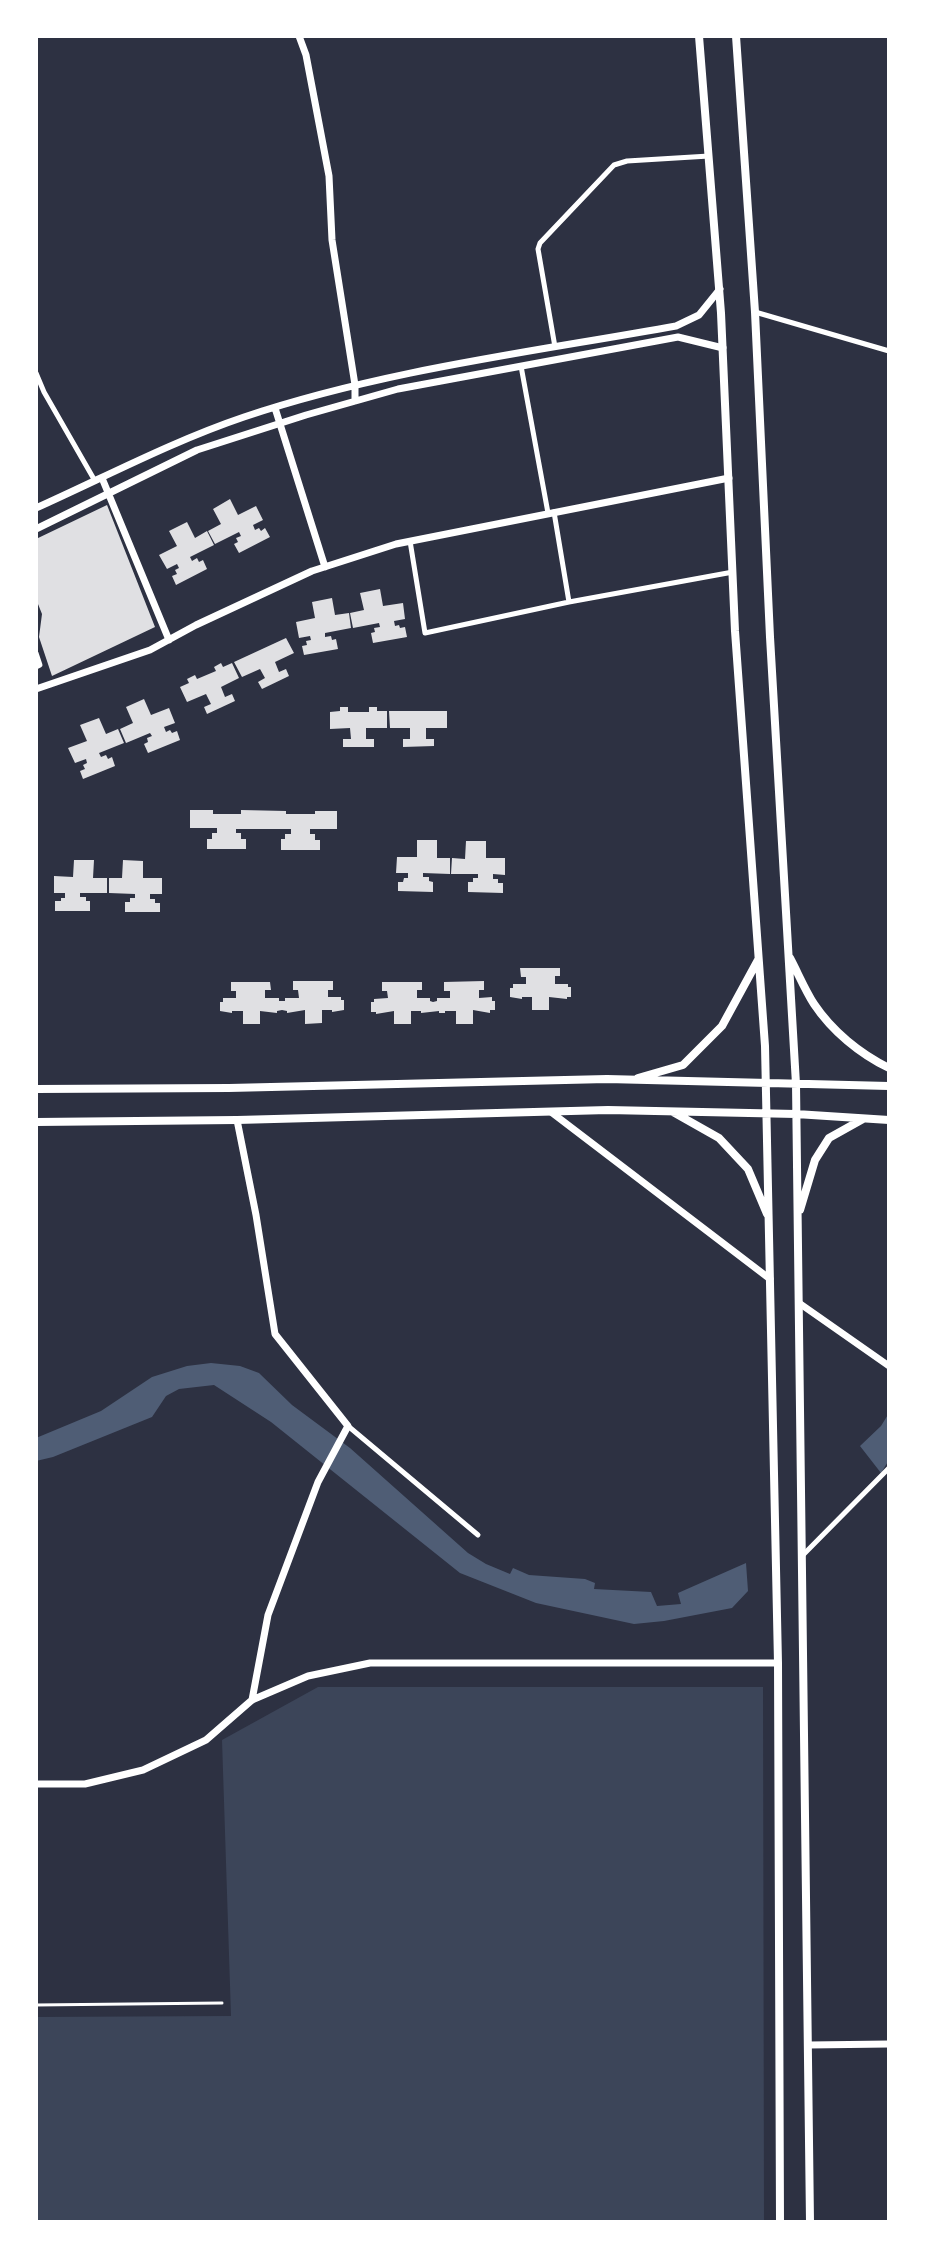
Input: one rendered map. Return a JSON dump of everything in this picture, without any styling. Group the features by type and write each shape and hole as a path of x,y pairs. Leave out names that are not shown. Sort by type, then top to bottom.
{"main road":[{"path":"699,36 720,289 733,572 766,1083 778,1663 780,2222"},
{"path":"736,36 755,312 770,637 796,1083 810,2222"},
{"path":"789,955 814,1004 840,1035 878,1063 889,1068"},
{"path":"631,1080 683,1065 722,1026 759,959"},
{"path":"36,1089 229,1088 631,1080 889,1086"},
{"path":"36,1122 237,1120 551,1112 767,1113 889,1120"},
{"path":"672,1112 719,1138 748,1169 769,1218"},
{"path":"798,1217 815,1160 829,1138 863,1118"}],"street":[{"path":"299,36 306,55 329,176 332,240 356,385 356,401"},
{"path":"555,348 538,249 540,243 614,165 627,161 709,156"},
{"path":"36,508 244,417 379,378 676,326 699,315 720,289"},
{"path":"755,312 889,351"},
{"path":"36,529 197,450 398,389 678,337 723,348"},
{"path":"521,366 569,602"},
{"path":"36,373 44,392 109,493 169,640"},
{"path":"275,408 325,567"},
{"path":"36,689 150,650 312,571 410,541 729,478"},
{"path":"410,541 425,633 569,602 733,572"},
{"path":"36,653 40,665 36,666"},
{"path":"551,1112 770,1279"},
{"path":"237,1120 275,1334 348,1426 478,1535"},
{"path":"799,1303 889,1366"},
{"path":"252,1700 268,1615 318,1482 348,1426"},
{"path":"802,1556 889,1468"},
{"path":"36,1784 85,1784 143,1770 206,1740 252,1700 308,1676 370,1663 778,1663"},
{"path":"809,2045 889,2044"}],"lane":[{"path":"36,2005 222,2003"}],"shaded area":[{"path":"211,1363 240,1366 259,1373 292,1405 350,1448 468,1553 486,1564 510,1574 513,1568 529,1575 585,1579 595,1583 594,1589 651,1592 657,1606 681,1604 678,1593 746,1563 748,1591 732,1608 664,1621 634,1624 536,1603 460,1573 271,1422 214,1385 179,1389 166,1396 152,1417 53,1457 36,1461 36,1438 101,1411 152,1377 187,1366"},
{"path":"889,1413 889,1460 881,1473 860,1446 881,1426"},
{"path":"318,1687 763,1687 764,2222 36,2222 36,2017 231,2016 222,1740"}],"building":[{"path":"230,499 238,515 256,506 263,520 253,525 255,530 259,528 261,531 265,528 270,537 239,553 234,544 238,542 236,538 241,536 239,532 215,544 208,531 221,524 213,509"},
{"path":"107,505 155,627 52,676 39,637 42,614 36,599 36,539"},
{"path":"187,522 195,538 207,531 214,545 190,557 192,561 197,558 199,562 203,560 207,569 176,585 172,576 177,574 175,570 179,568 177,564 167,569 159,555 177,546 169,531"},
{"path":"380,589 383,606 403,603 405,619 394,621 395,626 405,627 407,637 373,643 371,633 375,632 374,628 380,627 379,623 353,628 350,613 364,610 360,593"},
{"path":"332,598 335,615 349,613 351,628 325,633 325,637 331,636 332,640 336,639 338,649 304,655 302,646 307,645 306,641 311,640 310,636 299,638 296,622 315,618 312,602"},
{"path":"286,638 294,653 275,662 279,672 286,669 289,676 262,689 258,682 265,678 260,669 242,677 234,662"},
{"path":"221,663 223,667 232,663 239,678 221,687 225,697 232,694 235,701 207,714 204,707 211,704 206,694 187,702 180,687 189,683 187,679 195,675 197,679 216,671 214,667"},
{"path":"144,699 151,715 169,708 175,723 164,727 166,732 177,731 180,740 148,753 144,744 148,742 147,738 152,736 150,733 126,743 120,729 133,723 126,707"},
{"path":"340,707 348,707 348,712 369,712 369,707 377,707 377,711 387,711 387,728 366,728 366,739 374,739 374,747 343,747 343,739 351,739 350,728 330,729 330,712 340,711"},
{"path":"389,711 447,711 447,728 426,728 426,739 434,739 434,746 403,747 403,739 410,739 410,728 390,728"},
{"path":"99,718 106,734 118,729 124,743 99,753 101,757 106,755 108,759 112,757 115,766 83,779 80,771 85,769 83,765 87,763 86,759 75,763 68,748 87,741 80,725"},
{"path":"190,810 213,810 213,814 241,814 241,810 286,811 286,814 337,811 337,829 310,829 310,834 315,834 315,840 320,840 320,850 281,850 281,839 285,839 285,834 291,834 291,829 236,829 236,833 241,833 241,839 246,839 246,849 207,849 207,839 212,839 212,833 217,833 217,828 190,828"},
{"path":"417,840 437,840 437,858 450,858 450,874 423,873 423,877 429,877 429,881 433,882 433,892 398,891 398,882 403,882 404,878 408,878 408,873 396,873 397,857 417,857"},
{"path":"466,841 486,841 486,858 505,858 505,875 493,874 493,879 498,879 498,883 503,883 503,893 468,892 468,882 473,882 473,878 478,878 478,874 451,874 452,858 465,859"},
{"path":"74,860 94,860 93,878 107,878 107,893 80,893 80,897 86,897 86,901 90,901 90,911 55,911 55,901 65,898 65,893 54,893 54,876 73,877"},
{"path":"123,860 143,861 143,878 162,878 162,894 150,894 150,899 155,899 155,903 160,903 160,912 125,912 125,902 130,902 130,898 135,898 135,894 109,893 109,878 122,878"},
{"path":"520,968 560,968 560,976 555,976 555,984 568,984 568,987 571,987 571,997 567,999 549,997 549,1010 532,1010 532,997 522,997 522,999 510,997 510,988 513,988 513,984 526,984 526,977 521,977"},
{"path":"293,981 333,981 333,990 328,990 328,997 341,997 341,1000 344,1000 344,1010 332,1012 332,1010 322,1010 322,1023 305,1024 305,1010 287,1013 282,1010 277,1013 260,1011 260,1024 243,1024 243,1011 232,1011 232,1013 220,1011 220,1002 223,1002 223,998 236,998 236,991 231,991 231,982 270,982 271,990 265,990 265,998 279,998 279,1001 285,1001 285,998 299,998 298,990 293,990"},
{"path":"484,981 484,990 479,990 479,998 492,997 492,1001 495,1001 495,1010 490,1010 490,1013 473,1010 473,1024 456,1024 456,1011 421,1013 421,1011 411,1011 411,1024 394,1024 394,1011 376,1014 376,1012 371,1012 371,1002 374,1002 374,999 388,998 387,991 382,991 382,982 422,982 422,990 417,990 417,998 430,998 433,1002 437,1001 437,998 450,998 450,991 444,991 444,982"}]}
